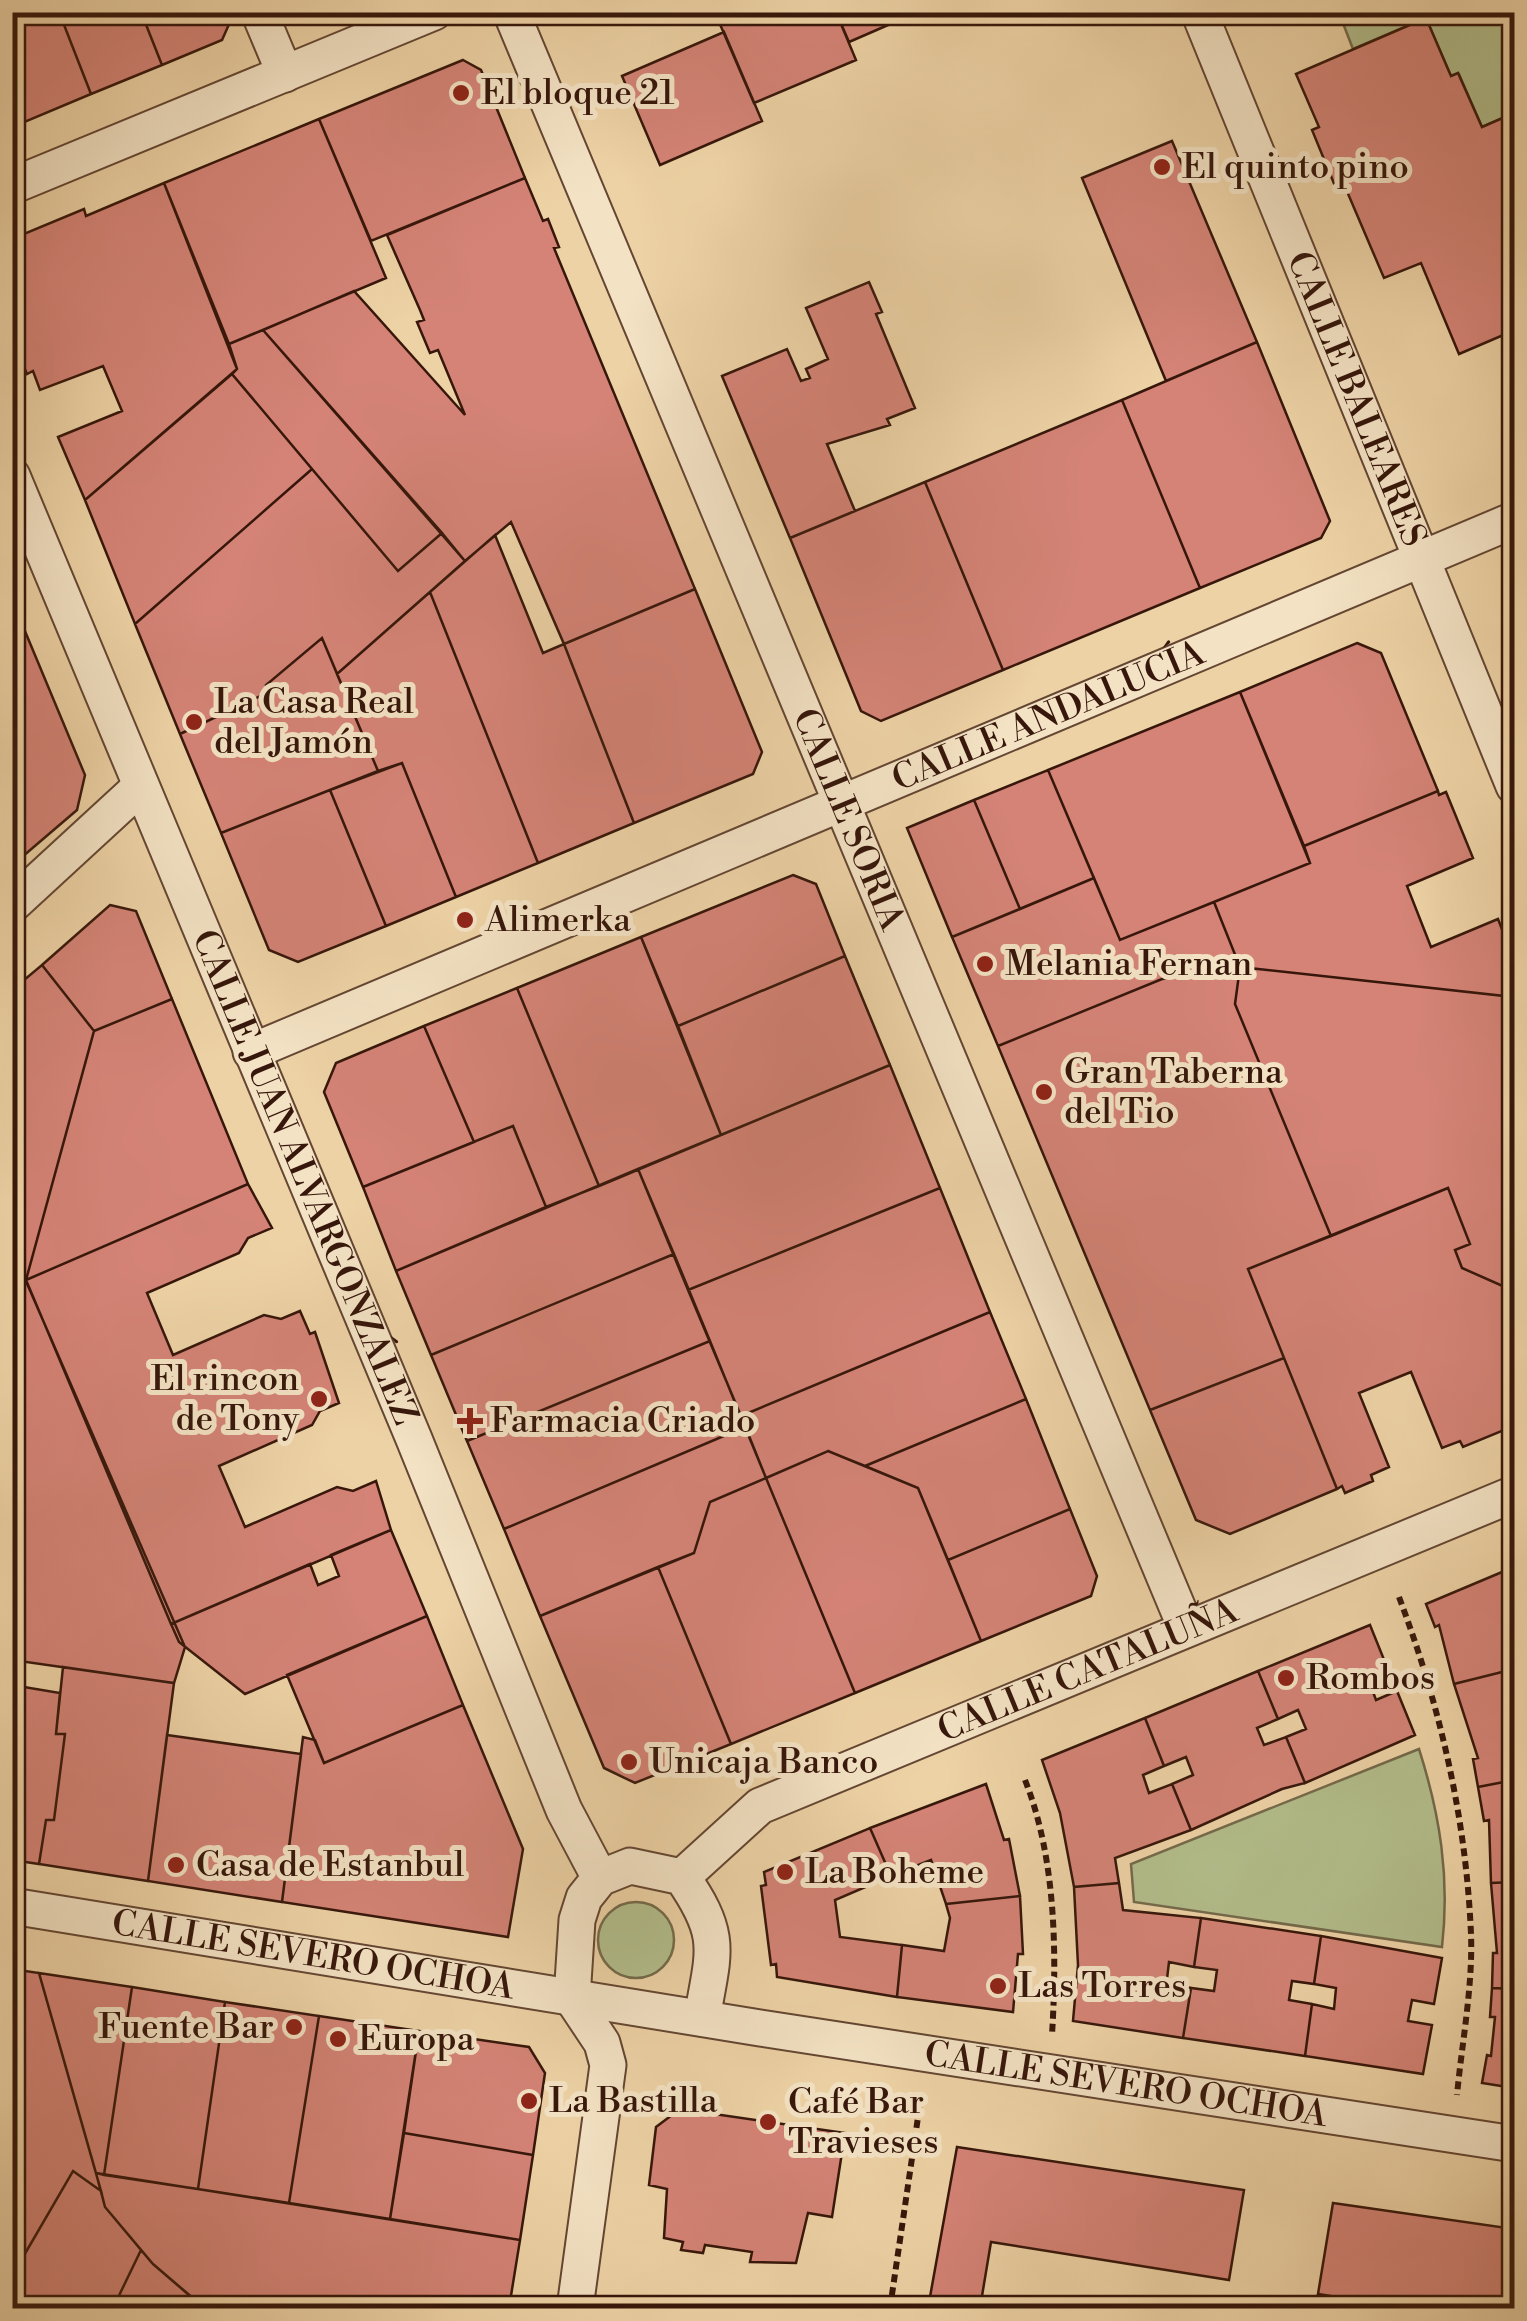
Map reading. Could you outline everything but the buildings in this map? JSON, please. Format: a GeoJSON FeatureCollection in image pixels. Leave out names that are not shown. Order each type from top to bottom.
{"type":"FeatureCollection","features":[{"type":"Feature","properties":{"kind":"street"},"geometry":{"type":"LineString","coordinates":[[259,12],[285,74]]}},
{"type":"Feature","properties":{"kind":"street"},"geometry":{"type":"LineString","coordinates":[[12,186],[434,12]]}},
{"type":"Feature","properties":{"kind":"street","name":"CALLE SORIA"},"geometry":{"type":"LineString","coordinates":[[511,12],[1186,1628]]}},
{"type":"Feature","properties":{"kind":"street","name":"CALLE BALEARES"},"geometry":{"type":"LineString","coordinates":[[1199,12],[1514,786]]}},
{"type":"Feature","properties":{"kind":"street","name":"CALLE JUAN ALVARGONZÁLEZ"},"geometry":{"type":"LineString","coordinates":[[12,476],[414,1439],[564,1810],[600,1878]]}},
{"type":"Feature","properties":{"kind":"street","name":"CALLE ANDALUCÍA"},"geometry":{"type":"LineString","coordinates":[[251,1052],[1514,520]]}},
{"type":"Feature","properties":{"kind":"street"},"geometry":{"type":"LineString","coordinates":[[12,904],[139,788]]}},
{"type":"Feature","properties":{"kind":"street","name":"CALLE CATALUÑA"},"geometry":{"type":"LineString","coordinates":[[682,1877],[760,1806],[1514,1494]]}},
{"type":"Feature","properties":{"kind":"street"},"geometry":{"type":"LineString","coordinates":[[575,2308],[608,2065],[602,2042],[572,1998],[577,1920],[584,1898],[600,1878],[630,1866],[682,1877],[712,1926],[719,2021]]}},
{"type":"Feature","properties":{"kind":"street","name":"CALLE SEVERO OCHOA"},"geometry":{"type":"LineString","coordinates":[[12,1906],[614,2005],[1514,2144]]}},
{"type":"Feature","properties":{"kind":"path"},"geometry":{"type":"LineString","coordinates":[[1399,1597],[1444,1731],[1460,1826],[1471,1937],[1457,2096]]}},
{"type":"Feature","properties":{"kind":"path"},"geometry":{"type":"LineString","coordinates":[[1025,1780],[1048,1884],[1056,1972],[1052,2036],[1033,2033]]}},
{"type":"Feature","properties":{"kind":"path"},"geometry":{"type":"LineString","coordinates":[[890,2308],[917,2126]]}},
{"type":"Feature","properties":{"kind":"green space"},"geometry":{"type":"Polygon","coordinates":[[[1339,13],[1514,13],[1514,113],[1482,127],[1459,74],[1451,76],[1426,18],[1353,49],[1339,13]]]}},
{"type":"Feature","properties":{"kind":"green space"},"geometry":{"type":"Polygon","coordinates":[[[1419,1749],[1441,1846],[1445,1896],[1442,1947],[1134,1902],[1131,1864],[1419,1749]]]}},
{"type":"Feature","properties":{"kind":"green space"},"geometry":{"type":"Polygon","coordinates":[[[636,1902],[663,1913],[674,1940],[663,1967],[636,1978],[609,1967],[598,1940],[609,1913],[636,1902]]]}},
{"type":"Feature","properties":{"kind":"place","name":"El bloque 21"},"geometry":{"type":"Point","coordinates":[461,93]}},
{"type":"Feature","properties":{"kind":"place","name":"El quinto pino"},"geometry":{"type":"Point","coordinates":[1162,167]}},
{"type":"Feature","properties":{"kind":"place","name":"La Casa Real del Jamón"},"geometry":{"type":"Point","coordinates":[194,722]}},
{"type":"Feature","properties":{"kind":"place","name":"Alimerka"},"geometry":{"type":"Point","coordinates":[465,920]}},
{"type":"Feature","properties":{"kind":"place","name":"Melania Fernan"},"geometry":{"type":"Point","coordinates":[985,964]}},
{"type":"Feature","properties":{"kind":"place","name":"Gran Taberna del Tio"},"geometry":{"type":"Point","coordinates":[1044,1092]}},
{"type":"Feature","properties":{"kind":"place","name":"El rincon de Tony"},"geometry":{"type":"Point","coordinates":[319,1399]}},
{"type":"Feature","properties":{"kind":"place","name":"Farmacia Criado"},"geometry":{"type":"Point","coordinates":[470,1421]}},
{"type":"Feature","properties":{"kind":"place","name":"Rombos"},"geometry":{"type":"Point","coordinates":[1286,1678]}},
{"type":"Feature","properties":{"kind":"place","name":"Unicaja Banco"},"geometry":{"type":"Point","coordinates":[629,1762]}},
{"type":"Feature","properties":{"kind":"place","name":"Casa de Estanbul"},"geometry":{"type":"Point","coordinates":[176,1865]}},
{"type":"Feature","properties":{"kind":"place","name":"La Boheme"},"geometry":{"type":"Point","coordinates":[785,1872]}},
{"type":"Feature","properties":{"kind":"place","name":"Las Torres"},"geometry":{"type":"Point","coordinates":[998,1986]}},
{"type":"Feature","properties":{"kind":"place","name":"Fuente Bar"},"geometry":{"type":"Point","coordinates":[294,2027]}},
{"type":"Feature","properties":{"kind":"place","name":"Europa"},"geometry":{"type":"Point","coordinates":[338,2039]}},
{"type":"Feature","properties":{"kind":"place","name":"La Bastilla"},"geometry":{"type":"Point","coordinates":[529,2101]}},
{"type":"Feature","properties":{"kind":"place","name":"Café Bar Travieses"},"geometry":{"type":"Point","coordinates":[768,2122]}}]}
